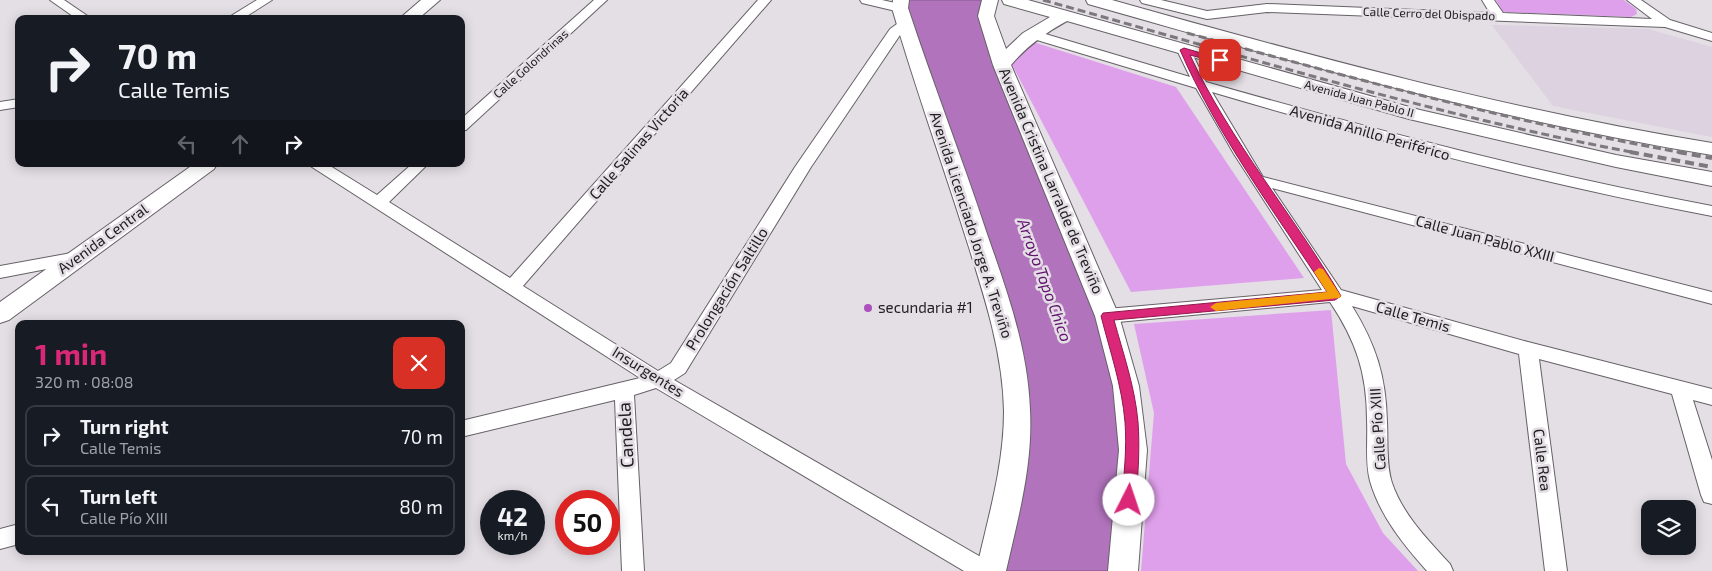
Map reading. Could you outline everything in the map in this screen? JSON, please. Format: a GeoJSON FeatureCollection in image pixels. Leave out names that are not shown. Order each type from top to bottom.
{"type":"FeatureCollection","features":[{"type":"Feature","properties":{"kind":"main road"},"geometry":{"type":"LineString","coordinates":[[411,15],[432,0]]}},
{"type":"Feature","properties":{"kind":"main road","name":"Avenida Juan Pablo II"},"geometry":{"type":"LineString","coordinates":[[1010,0],[1436,120],[1616,161],[1712,179]]}},
{"type":"Feature","properties":{"kind":"main road","name":"Avenida Juan Pablo II"},"geometry":{"type":"LineString","coordinates":[[1094,0],[1417,88],[1608,131],[1712,149]]}},
{"type":"Feature","properties":{"kind":"main road","name":"Avenida Licenciado Jorge A. Treviño"},"geometry":{"type":"LineString","coordinates":[[905,7],[1004,325],[1014,374],[1017,412],[1016,457],[990,571]]}},
{"type":"Feature","properties":{"kind":"main road","name":"Avenida Cristina Larralde de Treviño"},"geometry":{"type":"LineString","coordinates":[[982,7],[1002,65],[1107,316],[1126,386],[1133,450],[1123,571]]}},
{"type":"Feature","properties":{"kind":"main road"},"geometry":{"type":"LineString","coordinates":[[1002,65],[1019,44],[1032,34],[1064,16]]}},
{"type":"Feature","properties":{"kind":"main road","name":"Avenida Central"},"geometry":{"type":"LineString","coordinates":[[0,314],[203,167]]}},
{"type":"Feature","properties":{"kind":"street"},"geometry":{"type":"LineString","coordinates":[[61,3],[78,0]]}},
{"type":"Feature","properties":{"kind":"street"},"geometry":{"type":"LineString","coordinates":[[239,15],[266,0]]}},
{"type":"Feature","properties":{"kind":"street","name":"Calle Golondrinas"},"geometry":{"type":"LineString","coordinates":[[465,123],[600,0]]}},
{"type":"Feature","properties":{"kind":"street","name":"Calle Salinas Victoria"},"geometry":{"type":"LineString","coordinates":[[512,287],[765,0]]}},
{"type":"Feature","properties":{"kind":"street"},"geometry":{"type":"LineString","coordinates":[[866,0],[905,7]]}},
{"type":"Feature","properties":{"kind":"street","name":"Calle Cerro del Obispado"},"geometry":{"type":"LineString","coordinates":[[1146,0],[1207,15],[1267,8],[1666,23],[1712,36]]}},
{"type":"Feature","properties":{"kind":"street"},"geometry":{"type":"LineString","coordinates":[[1488,0],[1500,17]]}},
{"type":"Feature","properties":{"kind":"street"},"geometry":{"type":"LineString","coordinates":[[1633,0],[1666,23]]}},
{"type":"Feature","properties":{"kind":"street"},"geometry":{"type":"LineString","coordinates":[[61,3],[80,15]]}},
{"type":"Feature","properties":{"kind":"street","name":"Prolongación Saltillo"},"geometry":{"type":"LineString","coordinates":[[465,427],[624,390],[658,380],[678,368],[803,167],[895,32],[905,7]]}},
{"type":"Feature","properties":{"kind":"street","name":"Avenida Anillo Periférico"},"geometry":{"type":"LineString","coordinates":[[1032,34],[1200,85],[1499,168],[1586,188],[1712,211]]}},
{"type":"Feature","properties":{"kind":"street","name":"Calle Pío XIII"},"geometry":{"type":"LineString","coordinates":[[1184,50],[1200,85],[1258,180],[1335,296],[1360,340],[1370,361],[1377,393],[1381,480],[1390,503],[1409,532],[1442,571]]}},
{"type":"Feature","properties":{"kind":"street"},"geometry":{"type":"LineString","coordinates":[[0,106],[15,104]]}},
{"type":"Feature","properties":{"kind":"street","name":"Insurgentes"},"geometry":{"type":"LineString","coordinates":[[322,167],[658,380],[985,571]]}},
{"type":"Feature","properties":{"kind":"street"},"geometry":{"type":"LineString","coordinates":[[379,202],[418,167]]}},
{"type":"Feature","properties":{"kind":"street","name":"Calle Juan Pablo XXIII"},"geometry":{"type":"LineString","coordinates":[[1258,180],[1712,298]]}},
{"type":"Feature","properties":{"kind":"street"},"geometry":{"type":"LineString","coordinates":[[0,272],[77,258]]}},
{"type":"Feature","properties":{"kind":"street","name":"Calle Temis"},"geometry":{"type":"LineString","coordinates":[[1107,316],[1335,296],[1712,397]]}},
{"type":"Feature","properties":{"kind":"street","name":"Calle Rea"},"geometry":{"type":"LineString","coordinates":[[1528,349],[1556,571]]}},
{"type":"Feature","properties":{"kind":"street"},"geometry":{"type":"LineString","coordinates":[[1680,388],[1712,495]]}},
{"type":"Feature","properties":{"kind":"street","name":"Candela"},"geometry":{"type":"LineString","coordinates":[[624,390],[633,571]]}},
{"type":"Feature","properties":{"kind":"street"},"geometry":{"type":"LineString","coordinates":[[0,539],[15,535]]}},
{"type":"Feature","properties":{"kind":"shaded area"},"geometry":{"type":"Polygon","coordinates":[[[1496,0],[1624,0],[1636,9],[1637,14],[1631,17],[1503,12],[1496,0]]]}},
{"type":"Feature","properties":{"kind":"shaded area"},"geometry":{"type":"Polygon","coordinates":[[[1492,25],[1648,29],[1712,47],[1712,137],[1553,106],[1492,25]]]}},
{"type":"Feature","properties":{"kind":"shaded area"},"geometry":{"type":"Polygon","coordinates":[[[1030,41],[1176,87],[1304,278],[1131,292],[1009,59],[1030,41]]]}},
{"type":"Feature","properties":{"kind":"shaded area"},"geometry":{"type":"Polygon","coordinates":[[[1331,310],[1346,464],[1383,533],[1418,571],[1141,571],[1154,413],[1134,324],[1331,310]]]}},
{"type":"Feature","properties":{"kind":"water","name":"Arroyo Topo Chico"},"geometry":{"type":"Polygon","coordinates":[[[909,0],[985,0],[1126,386],[1123,571],[991,571],[1017,412],[905,24],[909,0]]]}},
{"type":"Feature","properties":{"kind":"railway"},"geometry":{"type":"LineString","coordinates":[[1043,0],[1413,103],[1562,138],[1637,153]]}},
{"type":"Feature","properties":{"kind":"railway"},"geometry":{"type":"LineString","coordinates":[[1187,33],[1496,114],[1684,153]]}},
{"type":"Feature","properties":{"kind":"railway"},"geometry":{"type":"LineString","coordinates":[[1630,152],[1712,167]]}},
{"type":"Feature","properties":{"kind":"railway"},"geometry":{"type":"LineString","coordinates":[[1678,152],[1712,158]]}},
{"type":"Feature","properties":{"kind":"slow traffic"},"geometry":{"type":"LineString","coordinates":[[1216,307],[1335,296],[1319,272]]}},
{"type":"Feature","properties":{"kind":"place","name":"secundaria #1"},"geometry":{"type":"Point","coordinates":[868,308]}},
{"type":"Feature","properties":{"kind":"route"},"geometry":{"type":"LineString","coordinates":[[1129,500],[1133,450],[1131,421],[1126,386],[1107,316],[1335,296],[1258,180],[1209,101],[1184,50],[1220,60]]}}]}
